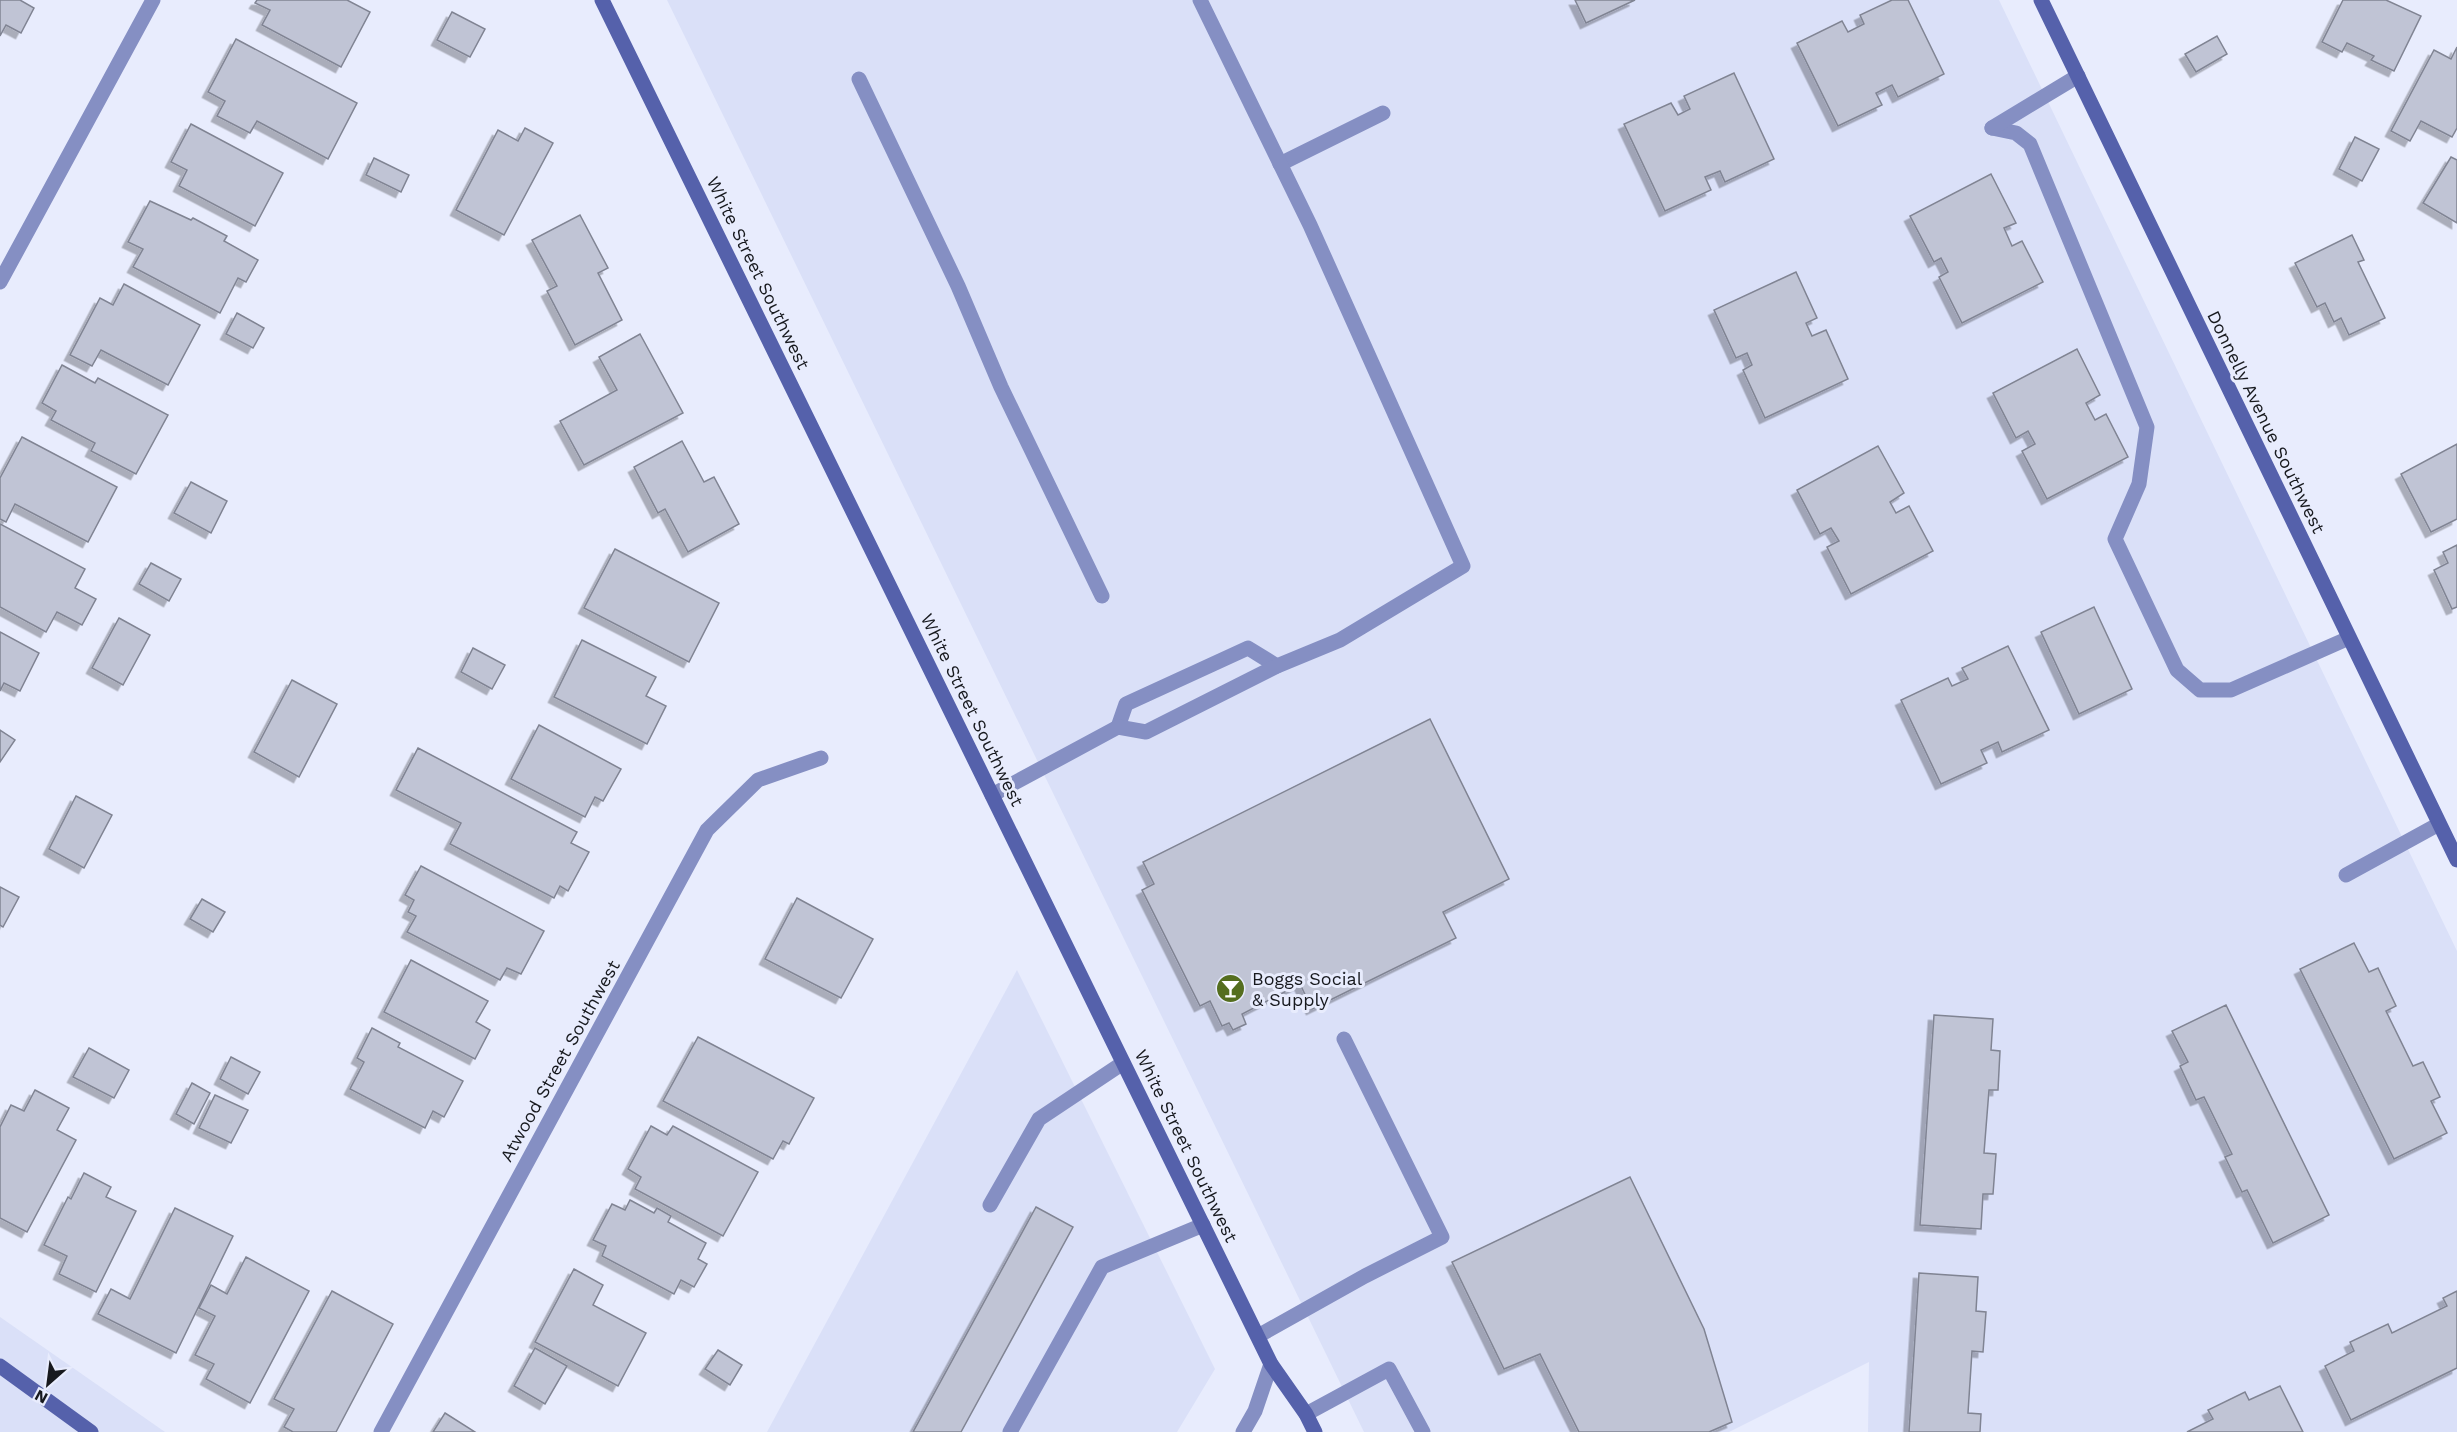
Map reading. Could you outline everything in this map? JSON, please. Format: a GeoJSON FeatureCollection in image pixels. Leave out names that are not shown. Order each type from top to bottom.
{"type":"FeatureCollection","features":[{"type":"Feature","properties":{"kind":"street"},"geometry":{"type":"LineString","coordinates":[[0,282],[153,0]]}},
{"type":"Feature","properties":{"kind":"street","name":"White Street Southwest"},"geometry":{"type":"LineString","coordinates":[[602,0],[1257,1336],[1271,1364],[1306,1414],[1315,1432]]}},
{"type":"Feature","properties":{"kind":"street"},"geometry":{"type":"LineString","coordinates":[[992,795],[1118,727],[1146,732],[1277,666],[1340,640],[1463,566],[1310,225],[1200,0]]}},
{"type":"Feature","properties":{"kind":"street","name":"Donnelly Avenue Southwest"},"geometry":{"type":"LineString","coordinates":[[2041,0],[2457,860]]}},
{"type":"Feature","properties":{"kind":"street"},"geometry":{"type":"LineString","coordinates":[[2078,76],[1992,128],[2016,133],[2030,144],[2147,427],[2139,484],[2115,539],[2177,670],[2200,690],[2231,690],[2349,638]]}},
{"type":"Feature","properties":{"kind":"street"},"geometry":{"type":"LineString","coordinates":[[859,79],[958,286],[1001,387],[1102,596]]}},
{"type":"Feature","properties":{"kind":"street"},"geometry":{"type":"LineString","coordinates":[[1280,164],[1383,113]]}},
{"type":"Feature","properties":{"kind":"street"},"geometry":{"type":"LineString","coordinates":[[1118,727],[1126,704],[1248,648],[1277,666]]}},
{"type":"Feature","properties":{"kind":"street","name":"Atwood Street Southwest"},"geometry":{"type":"LineString","coordinates":[[381,1432],[708,830],[758,780],[821,758]]}},
{"type":"Feature","properties":{"kind":"street"},"geometry":{"type":"LineString","coordinates":[[2346,875],[2439,824]]}},
{"type":"Feature","properties":{"kind":"street"},"geometry":{"type":"LineString","coordinates":[[1257,1336],[1365,1276],[1442,1237],[1344,1040]]}},
{"type":"Feature","properties":{"kind":"street"},"geometry":{"type":"LineString","coordinates":[[990,1205],[1039,1119],[1123,1063]]}},
{"type":"Feature","properties":{"kind":"street"},"geometry":{"type":"LineString","coordinates":[[1010,1432],[1102,1267],[1203,1225]]}},
{"type":"Feature","properties":{"kind":"street"},"geometry":{"type":"LineString","coordinates":[[1243,1432],[1255,1411],[1271,1364]]}},
{"type":"Feature","properties":{"kind":"street"},"geometry":{"type":"LineString","coordinates":[[0,1366],[91,1432]]}},
{"type":"Feature","properties":{"kind":"street"},"geometry":{"type":"LineString","coordinates":[[1306,1414],[1389,1369],[1422,1432]]}},
{"type":"Feature","properties":{"kind":"shaded area"},"geometry":{"type":"Polygon","coordinates":[[[667,0],[1999,0],[2457,951],[2457,1432],[1868,1432],[1869,1362],[1729,1432],[1364,1432],[667,0]]]}},
{"type":"Feature","properties":{"kind":"shaded area"},"geometry":{"type":"Polygon","coordinates":[[[1017,970],[1215,1369],[1177,1432],[767,1432],[1017,970]]]}},
{"type":"Feature","properties":{"kind":"shaded area"},"geometry":{"type":"Polygon","coordinates":[[[0,1317],[165,1432],[0,1432],[0,1317]]]}},
{"type":"Feature","properties":{"kind":"building"},"geometry":{"type":"Polygon","coordinates":[[[0,0],[20,0],[34,8],[21,33],[6,25],[0,36],[0,0]]]}},
{"type":"Feature","properties":{"kind":"building"},"geometry":{"type":"Polygon","coordinates":[[[257,0],[347,0],[370,12],[341,67],[262,25],[270,10],[255,3],[257,0]]]}},
{"type":"Feature","properties":{"kind":"building"},"geometry":{"type":"Polygon","coordinates":[[[1575,0],[1635,0],[1586,23],[1575,0]]]}},
{"type":"Feature","properties":{"kind":"building"},"geometry":{"type":"Polygon","coordinates":[[[1892,0],[1908,0],[1944,74],[1898,97],[1892,85],[1876,93],[1882,105],[1838,126],[1797,43],[1842,21],[1848,32],[1864,24],[1860,15],[1892,0]]]}},
{"type":"Feature","properties":{"kind":"building"},"geometry":{"type":"Polygon","coordinates":[[[2343,0],[2386,0],[2421,16],[2394,71],[2371,60],[2374,56],[2347,43],[2342,52],[2322,42],[2343,0]]]}},
{"type":"Feature","properties":{"kind":"building"},"geometry":{"type":"Polygon","coordinates":[[[452,12],[485,29],[470,57],[437,40],[452,12]]]}},
{"type":"Feature","properties":{"kind":"building"},"geometry":{"type":"Polygon","coordinates":[[[2217,36],[2227,54],[2196,72],[2185,54],[2217,36]]]}},
{"type":"Feature","properties":{"kind":"building"},"geometry":{"type":"Polygon","coordinates":[[[236,39],[357,103],[328,159],[257,121],[250,133],[217,116],[225,101],[208,92],[236,39]]]}},
{"type":"Feature","properties":{"kind":"building"},"geometry":{"type":"Polygon","coordinates":[[[2457,47],[2457,128],[2452,137],[2421,121],[2410,141],[2391,131],[2434,50],[2451,59],[2457,47]]]}},
{"type":"Feature","properties":{"kind":"building"},"geometry":{"type":"Polygon","coordinates":[[[1734,73],[1774,159],[1725,182],[1720,171],[1705,177],[1711,190],[1665,211],[1624,124],[1671,103],[1678,115],[1690,109],[1684,96],[1734,73]]]}},
{"type":"Feature","properties":{"kind":"building"},"geometry":{"type":"Polygon","coordinates":[[[191,124],[283,173],[255,226],[179,186],[187,170],[171,162],[191,124]]]}},
{"type":"Feature","properties":{"kind":"building"},"geometry":{"type":"Polygon","coordinates":[[[525,128],[553,143],[504,235],[456,210],[498,130],[518,141],[525,128]]]}},
{"type":"Feature","properties":{"kind":"building"},"geometry":{"type":"Polygon","coordinates":[[[2355,137],[2379,149],[2362,181],[2339,169],[2355,137]]]}},
{"type":"Feature","properties":{"kind":"building"},"geometry":{"type":"Polygon","coordinates":[[[2451,157],[2457,160],[2457,223],[2423,203],[2451,157]]]}},
{"type":"Feature","properties":{"kind":"building"},"geometry":{"type":"Polygon","coordinates":[[[374,158],[409,175],[401,192],[366,175],[374,158]]]}},
{"type":"Feature","properties":{"kind":"building"},"geometry":{"type":"Polygon","coordinates":[[[1991,174],[2016,223],[2004,228],[2012,246],[2022,241],[2043,282],[1962,323],[1939,277],[1948,272],[1941,258],[1934,262],[1910,216],[1991,174]]]}},
{"type":"Feature","properties":{"kind":"building"},"geometry":{"type":"Polygon","coordinates":[[[150,201],[191,220],[193,218],[227,236],[224,241],[258,260],[246,282],[238,278],[220,313],[133,267],[143,249],[128,242],[150,201]]]}},
{"type":"Feature","properties":{"kind":"building"},"geometry":{"type":"Polygon","coordinates":[[[580,215],[608,268],[598,273],[622,320],[575,345],[547,291],[557,286],[532,240],[580,215]]]}},
{"type":"Feature","properties":{"kind":"building"},"geometry":{"type":"Polygon","coordinates":[[[2352,235],[2364,260],[2358,262],[2385,318],[2349,335],[2341,318],[2334,322],[2325,303],[2317,307],[2295,263],[2352,235]]]}},
{"type":"Feature","properties":{"kind":"building"},"geometry":{"type":"Polygon","coordinates":[[[1796,272],[1817,318],[1806,323],[1812,336],[1826,330],[1848,379],[1765,418],[1743,370],[1752,365],[1747,353],[1736,358],[1714,310],[1796,272]]]}},
{"type":"Feature","properties":{"kind":"building"},"geometry":{"type":"Polygon","coordinates":[[[124,284],[200,325],[168,385],[101,350],[92,366],[70,355],[100,298],[113,305],[124,284]]]}},
{"type":"Feature","properties":{"kind":"building"},"geometry":{"type":"Polygon","coordinates":[[[237,313],[264,328],[253,348],[226,334],[237,313]]]}},
{"type":"Feature","properties":{"kind":"building"},"geometry":{"type":"Polygon","coordinates":[[[640,334],[683,413],[584,465],[560,421],[617,390],[599,357],[640,334]]]}},
{"type":"Feature","properties":{"kind":"building"},"geometry":{"type":"Polygon","coordinates":[[[2077,349],[2100,395],[2086,403],[2095,420],[2106,414],[2128,457],[2047,499],[2022,451],[2035,444],[2028,431],[2016,438],[1993,393],[2077,349]]]}},
{"type":"Feature","properties":{"kind":"building"},"geometry":{"type":"Polygon","coordinates":[[[62,365],[95,383],[98,378],[168,415],[136,474],[91,451],[95,443],[51,420],[56,411],[42,403],[62,365]]]}},
{"type":"Feature","properties":{"kind":"building"},"geometry":{"type":"Polygon","coordinates":[[[22,437],[117,487],[88,542],[15,504],[6,522],[0,519],[0,478],[22,437]]]}},
{"type":"Feature","properties":{"kind":"building"},"geometry":{"type":"Polygon","coordinates":[[[682,441],[704,482],[714,477],[739,524],[688,552],[665,509],[658,513],[634,467],[682,441]]]}},
{"type":"Feature","properties":{"kind":"building"},"geometry":{"type":"Polygon","coordinates":[[[2457,444],[2457,519],[2431,532],[2401,474],[2457,444]]]}},
{"type":"Feature","properties":{"kind":"building"},"geometry":{"type":"Polygon","coordinates":[[[1878,446],[1904,493],[1890,502],[1896,513],[1909,506],[1933,551],[1851,594],[1827,547],[1839,541],[1831,528],[1820,534],[1797,490],[1878,446]]]}},
{"type":"Feature","properties":{"kind":"building"},"geometry":{"type":"Polygon","coordinates":[[[191,482],[227,501],[211,533],[174,513],[191,482]]]}},
{"type":"Feature","properties":{"kind":"building"},"geometry":{"type":"Polygon","coordinates":[[[0,524],[85,569],[75,588],[96,599],[82,625],[57,612],[46,632],[0,607],[0,524]]]}},
{"type":"Feature","properties":{"kind":"building"},"geometry":{"type":"Polygon","coordinates":[[[2457,545],[2457,607],[2452,609],[2434,570],[2448,563],[2443,552],[2457,545]]]}},
{"type":"Feature","properties":{"kind":"building"},"geometry":{"type":"Polygon","coordinates":[[[615,549],[719,603],[689,662],[584,608],[615,549]]]}},
{"type":"Feature","properties":{"kind":"building"},"geometry":{"type":"Polygon","coordinates":[[[151,563],[181,579],[169,601],[139,584],[151,563]]]}},
{"type":"Feature","properties":{"kind":"building"},"geometry":{"type":"Polygon","coordinates":[[[2094,607],[2132,689],[2079,714],[2041,632],[2094,607]]]}},
{"type":"Feature","properties":{"kind":"building"},"geometry":{"type":"Polygon","coordinates":[[[119,618],[150,635],[123,685],[92,668],[119,618]]]}},
{"type":"Feature","properties":{"kind":"building"},"geometry":{"type":"Polygon","coordinates":[[[0,632],[39,653],[20,691],[4,683],[0,691],[0,632]]]}},
{"type":"Feature","properties":{"kind":"building"},"geometry":{"type":"Polygon","coordinates":[[[582,640],[656,677],[646,696],[666,706],[647,744],[554,697],[582,640]]]}},
{"type":"Feature","properties":{"kind":"building"},"geometry":{"type":"Polygon","coordinates":[[[2008,646],[2049,730],[2002,752],[1998,742],[1981,750],[1987,763],[1941,784],[1901,700],[1948,678],[1952,686],[1968,679],[1962,668],[2008,646]]]}},
{"type":"Feature","properties":{"kind":"building"},"geometry":{"type":"Polygon","coordinates":[[[473,648],[505,665],[492,689],[461,672],[473,648]]]}},
{"type":"Feature","properties":{"kind":"building"},"geometry":{"type":"Polygon","coordinates":[[[292,680],[337,704],[299,777],[254,752],[292,680]]]}},
{"type":"Feature","properties":{"kind":"building"},"geometry":{"type":"Polygon","coordinates":[[[1430,719],[1509,879],[1443,912],[1456,938],[1312,1009],[1300,984],[1242,1014],[1246,1024],[1233,1030],[1229,1023],[1222,1026],[1210,1001],[1200,1006],[1142,890],[1154,884],[1143,862],[1430,719]]]}},
{"type":"Feature","properties":{"kind":"building"},"geometry":{"type":"Polygon","coordinates":[[[539,725],[621,769],[603,801],[595,797],[585,817],[511,779],[539,725]]]}},
{"type":"Feature","properties":{"kind":"building"},"geometry":{"type":"Polygon","coordinates":[[[0,730],[15,740],[0,762],[0,730]]]}},
{"type":"Feature","properties":{"kind":"building"},"geometry":{"type":"Polygon","coordinates":[[[418,748],[577,832],[571,843],[589,852],[568,891],[560,886],[554,898],[450,844],[461,823],[396,790],[418,748]]]}},
{"type":"Feature","properties":{"kind":"building"},"geometry":{"type":"Polygon","coordinates":[[[76,796],[112,815],[84,868],[49,849],[76,796]]]}},
{"type":"Feature","properties":{"kind":"building"},"geometry":{"type":"Polygon","coordinates":[[[421,866],[544,931],[521,974],[507,968],[500,980],[407,932],[416,916],[408,912],[414,900],[405,895],[421,866]]]}},
{"type":"Feature","properties":{"kind":"building"},"geometry":{"type":"Polygon","coordinates":[[[0,887],[19,897],[3,927],[0,925],[0,887]]]}},
{"type":"Feature","properties":{"kind":"building"},"geometry":{"type":"Polygon","coordinates":[[[797,898],[873,939],[841,998],[765,959],[797,898]]]}},
{"type":"Feature","properties":{"kind":"building"},"geometry":{"type":"Polygon","coordinates":[[[202,899],[225,912],[213,932],[190,919],[202,899]]]}},
{"type":"Feature","properties":{"kind":"building"},"geometry":{"type":"Polygon","coordinates":[[[2354,943],[2369,972],[2378,968],[2396,1006],[2386,1011],[2413,1066],[2423,1062],[2440,1097],[2431,1101],[2447,1133],[2394,1159],[2300,969],[2354,943]]]}},
{"type":"Feature","properties":{"kind":"building"},"geometry":{"type":"Polygon","coordinates":[[[411,960],[488,1001],[476,1022],[490,1030],[475,1059],[384,1012],[411,960]]]}},
{"type":"Feature","properties":{"kind":"building"},"geometry":{"type":"Polygon","coordinates":[[[2226,1005],[2329,1215],[2273,1243],[2247,1190],[2242,1192],[2225,1157],[2232,1154],[2204,1097],[2196,1100],[2180,1066],[2188,1062],[2172,1031],[2226,1005]]]}},
{"type":"Feature","properties":{"kind":"building"},"geometry":{"type":"Polygon","coordinates":[[[1934,1015],[1993,1019],[1991,1050],[2000,1051],[1998,1090],[1989,1090],[1984,1153],[1996,1154],[1993,1194],[1983,1194],[1981,1229],[1920,1225],[1934,1015]]]}},
{"type":"Feature","properties":{"kind":"building"},"geometry":{"type":"Polygon","coordinates":[[[372,1028],[400,1043],[398,1047],[463,1081],[444,1117],[433,1111],[425,1128],[350,1089],[364,1062],[357,1058],[372,1028]]]}},
{"type":"Feature","properties":{"kind":"building"},"geometry":{"type":"Polygon","coordinates":[[[698,1037],[814,1098],[789,1144],[783,1141],[773,1159],[663,1101],[698,1037]]]}},
{"type":"Feature","properties":{"kind":"building"},"geometry":{"type":"Polygon","coordinates":[[[89,1048],[129,1070],[114,1098],[73,1077],[89,1048]]]}},
{"type":"Feature","properties":{"kind":"building"},"geometry":{"type":"Polygon","coordinates":[[[231,1057],[260,1072],[248,1094],[220,1079],[231,1057]]]}},
{"type":"Feature","properties":{"kind":"building"},"geometry":{"type":"Polygon","coordinates":[[[192,1083],[210,1093],[194,1124],[176,1114],[192,1083]]]}},
{"type":"Feature","properties":{"kind":"building"},"geometry":{"type":"Polygon","coordinates":[[[35,1090],[69,1108],[57,1130],[76,1140],[27,1232],[0,1218],[0,1127],[11,1105],[24,1111],[35,1090]]]}},
{"type":"Feature","properties":{"kind":"building"},"geometry":{"type":"Polygon","coordinates":[[[215,1095],[248,1110],[231,1143],[199,1128],[215,1095]]]}},
{"type":"Feature","properties":{"kind":"building"},"geometry":{"type":"Polygon","coordinates":[[[651,1126],[667,1135],[673,1126],[758,1172],[723,1236],[635,1189],[641,1177],[628,1169],[651,1126]]]}},
{"type":"Feature","properties":{"kind":"building"},"geometry":{"type":"Polygon","coordinates":[[[84,1173],[111,1187],[106,1197],[136,1211],[96,1292],[59,1274],[67,1256],[44,1245],[68,1197],[71,1199],[84,1173]]]}},
{"type":"Feature","properties":{"kind":"building"},"geometry":{"type":"Polygon","coordinates":[[[1630,1177],[1704,1329],[1732,1422],[1709,1432],[1579,1432],[1540,1354],[1504,1369],[1452,1262],[1630,1177]]]}},
{"type":"Feature","properties":{"kind":"building"},"geometry":{"type":"Polygon","coordinates":[[[630,1200],[654,1213],[657,1208],[671,1216],[668,1222],[706,1243],[698,1259],[707,1264],[694,1287],[681,1280],[674,1294],[602,1256],[606,1246],[593,1240],[612,1204],[625,1210],[630,1200]]]}},
{"type":"Feature","properties":{"kind":"building"},"geometry":{"type":"Polygon","coordinates":[[[1036,1207],[1073,1227],[961,1432],[913,1432],[1036,1207]]]}},
{"type":"Feature","properties":{"kind":"building"},"geometry":{"type":"Polygon","coordinates":[[[175,1208],[233,1236],[176,1353],[98,1314],[111,1289],[130,1299],[175,1208]]]}},
{"type":"Feature","properties":{"kind":"building"},"geometry":{"type":"Polygon","coordinates":[[[246,1257],[309,1291],[250,1403],[206,1379],[214,1364],[195,1355],[215,1316],[199,1308],[211,1285],[227,1294],[246,1257]]]}},
{"type":"Feature","properties":{"kind":"building"},"geometry":{"type":"Polygon","coordinates":[[[574,1269],[603,1285],[593,1305],[646,1333],[618,1386],[535,1342],[574,1269]]]}},
{"type":"Feature","properties":{"kind":"building"},"geometry":{"type":"Polygon","coordinates":[[[1919,1273],[1978,1277],[1976,1311],[1986,1312],[1983,1352],[1972,1351],[1968,1413],[1981,1414],[1980,1432],[1909,1432],[1919,1273]]]}},
{"type":"Feature","properties":{"kind":"building"},"geometry":{"type":"Polygon","coordinates":[[[332,1291],[393,1324],[336,1432],[293,1432],[284,1427],[294,1409],[274,1399],[332,1291]]]}},
{"type":"Feature","properties":{"kind":"building"},"geometry":{"type":"Polygon","coordinates":[[[2457,1291],[2457,1368],[2351,1420],[2325,1366],[2354,1351],[2350,1342],[2388,1324],[2392,1333],[2447,1306],[2443,1298],[2457,1291]]]}},
{"type":"Feature","properties":{"kind":"building"},"geometry":{"type":"Polygon","coordinates":[[[535,1348],[567,1366],[545,1404],[514,1386],[535,1348]]]}},
{"type":"Feature","properties":{"kind":"building"},"geometry":{"type":"Polygon","coordinates":[[[718,1350],[742,1365],[730,1385],[705,1369],[718,1350]]]}},
{"type":"Feature","properties":{"kind":"building"},"geometry":{"type":"Polygon","coordinates":[[[2280,1386],[2303,1432],[2187,1432],[2213,1419],[2208,1410],[2245,1392],[2249,1400],[2280,1386]]]}},
{"type":"Feature","properties":{"kind":"building"},"geometry":{"type":"Polygon","coordinates":[[[445,1413],[475,1432],[433,1432],[445,1413]]]}},
{"type":"Feature","properties":{"kind":"place","name":"Boggs Social & Supply"},"geometry":{"type":"Point","coordinates":[1231,989]}}]}
